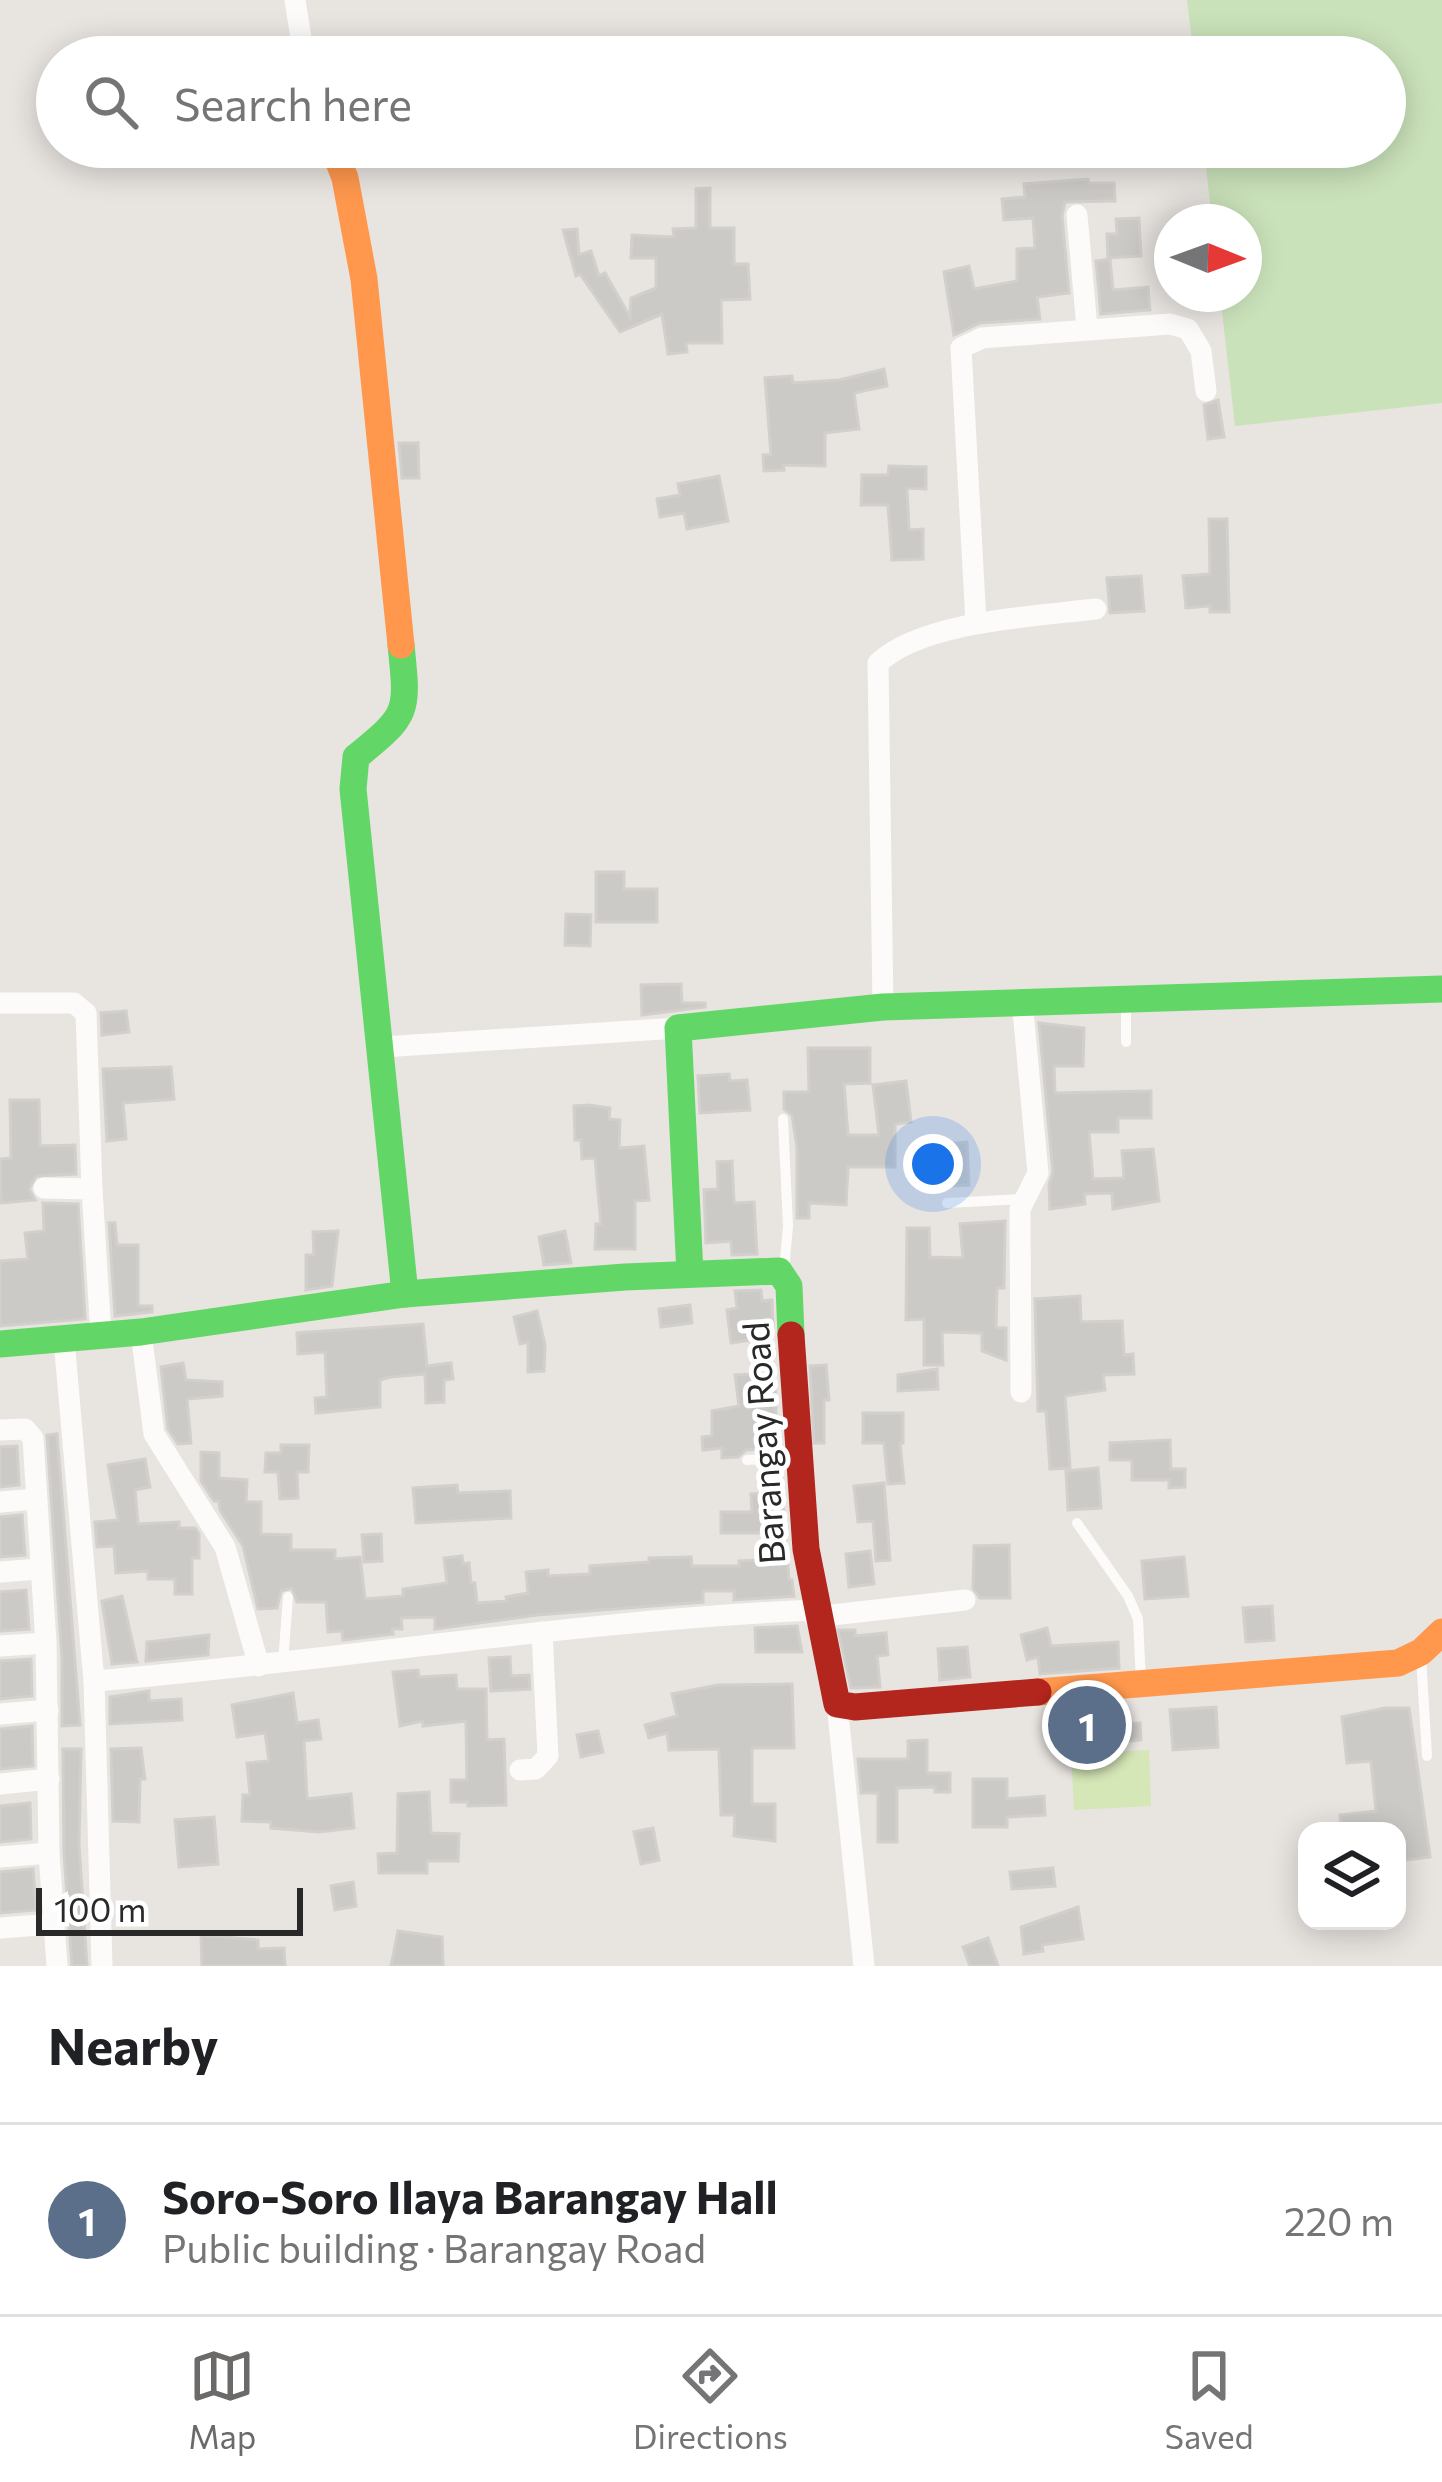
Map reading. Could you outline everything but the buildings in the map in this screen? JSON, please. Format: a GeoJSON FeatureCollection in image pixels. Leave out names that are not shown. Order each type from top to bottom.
{"type":"FeatureCollection","features":[{"type":"Feature","properties":{"kind":"street"},"geometry":{"type":"LineString","coordinates":[[295,0],[301,36]]}},
{"type":"Feature","properties":{"kind":"street"},"geometry":{"type":"LineString","coordinates":[[341,168],[364,279],[406,694],[399,722],[356,757],[353,789],[405,1294]]}},
{"type":"Feature","properties":{"kind":"street"},"geometry":{"type":"LineString","coordinates":[[1077,215],[1087,328]]}},
{"type":"Feature","properties":{"kind":"street"},"geometry":{"type":"LineString","coordinates":[[976,623],[961,348],[982,338],[1170,324],[1188,329],[1201,351],[1206,391]]}},
{"type":"Feature","properties":{"kind":"street"},"geometry":{"type":"LineString","coordinates":[[883,1007],[878,663],[891,651],[976,623],[1096,610]]}},
{"type":"Feature","properties":{"kind":"street"},"geometry":{"type":"LineString","coordinates":[[382,1047],[678,1028],[883,1007],[1442,989]]}},
{"type":"Feature","properties":{"kind":"street"},"geometry":{"type":"LineString","coordinates":[[1021,1392],[1020,1209],[1038,1173],[1022,1000]]}},
{"type":"Feature","properties":{"kind":"street"},"geometry":{"type":"LineString","coordinates":[[0,1003],[74,1003],[89,1021],[101,1336]]}},
{"type":"Feature","properties":{"kind":"street"},"geometry":{"type":"LineString","coordinates":[[678,1028],[690,1274]]}},
{"type":"Feature","properties":{"kind":"street"},"geometry":{"type":"LineString","coordinates":[[44,1188],[92,1190]]}},
{"type":"Feature","properties":{"kind":"street","name":"Barangay Road"},"geometry":{"type":"LineString","coordinates":[[0,1344],[141,1332],[405,1294],[690,1274],[783,1273],[789,1286],[796,1457],[813,1614],[837,1704]]}},
{"type":"Feature","properties":{"kind":"street"},"geometry":{"type":"LineString","coordinates":[[141,1332],[154,1434],[225,1547],[259,1666]]}},
{"type":"Feature","properties":{"kind":"street"},"geometry":{"type":"LineString","coordinates":[[64,1340],[94,1681],[102,1966]]}},
{"type":"Feature","properties":{"kind":"street"},"geometry":{"type":"LineString","coordinates":[[0,1430],[25,1429],[33,1438],[46,1643],[49,1853],[57,1966]]}},
{"type":"Feature","properties":{"kind":"street"},"geometry":{"type":"LineString","coordinates":[[0,1502],[36,1499]]}},
{"type":"Feature","properties":{"kind":"street"},"geometry":{"type":"LineString","coordinates":[[0,1572],[39,1569]]}},
{"type":"Feature","properties":{"kind":"street"},"geometry":{"type":"LineString","coordinates":[[94,1681],[699,1616],[813,1614],[965,1600]]}},
{"type":"Feature","properties":{"kind":"street"},"geometry":{"type":"LineString","coordinates":[[520,1770],[536,1768],[548,1756],[542,1632]]}},
{"type":"Feature","properties":{"kind":"street"},"geometry":{"type":"LineString","coordinates":[[864,1966],[837,1704],[854,1707],[1398,1663],[1421,1652],[1442,1632]]}},
{"type":"Feature","properties":{"kind":"street"},"geometry":{"type":"LineString","coordinates":[[0,1646],[46,1643]]}},
{"type":"Feature","properties":{"kind":"street"},"geometry":{"type":"LineString","coordinates":[[0,1714],[48,1710]]}},
{"type":"Feature","properties":{"kind":"street"},"geometry":{"type":"LineString","coordinates":[[0,1784],[49,1779]]}},
{"type":"Feature","properties":{"kind":"street"},"geometry":{"type":"LineString","coordinates":[[0,1857],[49,1853]]}},
{"type":"Feature","properties":{"kind":"street"},"geometry":{"type":"LineString","coordinates":[[0,1928],[53,1924]]}},
{"type":"Feature","properties":{"kind":"lane"},"geometry":{"type":"LineString","coordinates":[[1126,998],[1126,1042]]}},
{"type":"Feature","properties":{"kind":"lane"},"geometry":{"type":"LineString","coordinates":[[783,1120],[788,1242],[783,1273]]}},
{"type":"Feature","properties":{"kind":"lane"},"geometry":{"type":"LineString","coordinates":[[947,1203],[1024,1199]]}},
{"type":"Feature","properties":{"kind":"lane"},"geometry":{"type":"LineString","coordinates":[[747,1460],[796,1457]]}},
{"type":"Feature","properties":{"kind":"lane"},"geometry":{"type":"LineString","coordinates":[[1077,1523],[1138,1619],[1141,1683]]}},
{"type":"Feature","properties":{"kind":"lane"},"geometry":{"type":"LineString","coordinates":[[283,1663],[288,1597]]}},
{"type":"Feature","properties":{"kind":"lane"},"geometry":{"type":"LineString","coordinates":[[1421,1652],[1426,1756]]}},
{"type":"Feature","properties":{"kind":"green space"},"geometry":{"type":"Polygon","coordinates":[[[1187,0],[1442,0],[1442,403],[1235,426],[1222,312],[1262,312],[1262,204],[1210,204],[1206,168],[1406,168],[1406,36],[1191,36],[1187,0]]]}},
{"type":"Feature","properties":{"kind":"green space"},"geometry":{"type":"Polygon","coordinates":[[[1149,1750],[1151,1806],[1074,1810],[1071,1754],[1149,1750]]]}},
{"type":"Feature","properties":{"kind":"traffic: fast"},"geometry":{"type":"LineString","coordinates":[[401,645],[401,710],[386,731],[356,757],[353,789],[405,1294]]}},
{"type":"Feature","properties":{"kind":"traffic: fast"},"geometry":{"type":"LineString","coordinates":[[690,1274],[678,1028],[883,1007],[1442,989]]}},
{"type":"Feature","properties":{"kind":"traffic: fast"},"geometry":{"type":"LineString","coordinates":[[0,1344],[141,1332],[405,1294],[779,1271],[789,1286],[791,1335]]}},
{"type":"Feature","properties":{"kind":"traffic: slow"},"geometry":{"type":"LineString","coordinates":[[341,168],[364,279],[401,645]]}},
{"type":"Feature","properties":{"kind":"traffic: slow"},"geometry":{"type":"LineString","coordinates":[[1038,1692],[1398,1663],[1421,1652],[1442,1632]]}},
{"type":"Feature","properties":{"kind":"traffic: jam"},"geometry":{"type":"LineString","coordinates":[[791,1335],[806,1549],[837,1704],[855,1707],[1038,1692]]}},
{"type":"Feature","properties":{"kind":"place","name":"Soro-Soro Ilaya Barangay Hall"},"geometry":{"type":"Point","coordinates":[1087,1725]}}]}
